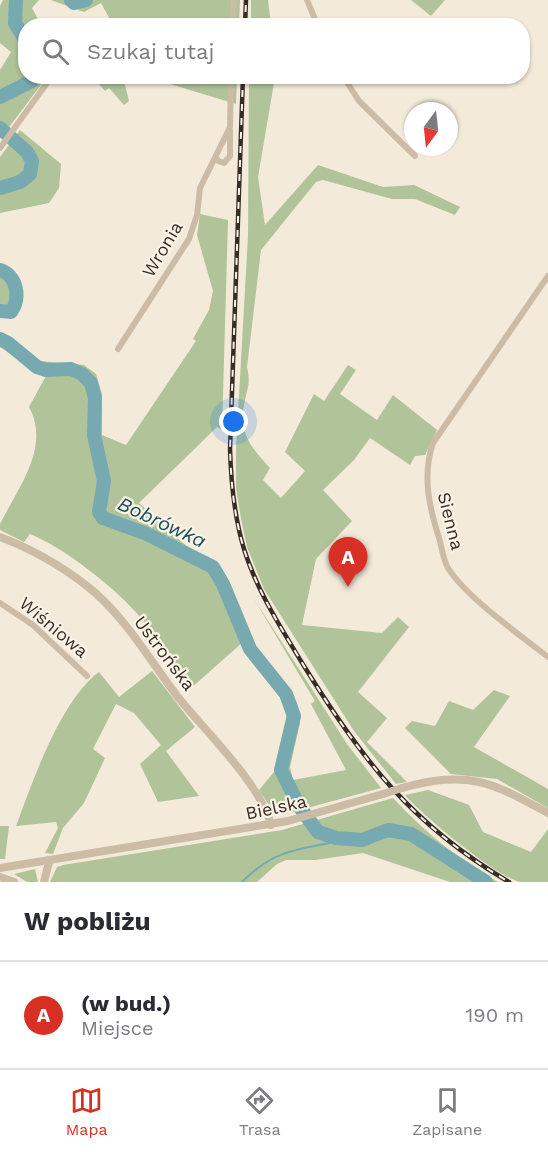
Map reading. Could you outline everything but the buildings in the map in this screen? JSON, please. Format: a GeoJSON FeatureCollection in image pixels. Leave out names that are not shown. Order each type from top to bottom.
{"type":"FeatureCollection","features":[{"type":"Feature","properties":{"kind":"street"},"geometry":{"type":"LineString","coordinates":[[233,18],[234,0]]}},
{"type":"Feature","properties":{"kind":"street"},"geometry":{"type":"LineString","coordinates":[[307,0],[315,18]]}},
{"type":"Feature","properties":{"kind":"street"},"geometry":{"type":"LineString","coordinates":[[1,147],[46,84]]}},
{"type":"Feature","properties":{"kind":"street","name":"Wronia"},"geometry":{"type":"LineString","coordinates":[[216,157],[218,161],[224,163],[230,156],[231,84]]}},
{"type":"Feature","properties":{"kind":"street"},"geometry":{"type":"LineString","coordinates":[[348,84],[359,101],[404,145]]}},
{"type":"Feature","properties":{"kind":"street","name":"Wronia"},"geometry":{"type":"LineString","coordinates":[[118,349],[189,239],[197,215],[201,188],[230,127]]}},
{"type":"Feature","properties":{"kind":"street","name":"Sienna"},"geometry":{"type":"LineString","coordinates":[[548,276],[433,443],[428,458],[426,485],[432,517],[447,567],[464,587],[548,657]]}},
{"type":"Feature","properties":{"kind":"street","name":"Ustrońska"},"geometry":{"type":"LineString","coordinates":[[0,537],[54,562],[89,587],[120,618],[179,698],[231,760],[261,803],[271,825]]}},
{"type":"Feature","properties":{"kind":"street","name":"Wiśniowa"},"geometry":{"type":"LineString","coordinates":[[0,603],[33,625],[87,676]]}},
{"type":"Feature","properties":{"kind":"street","name":"Bielska"},"geometry":{"type":"LineString","coordinates":[[0,868],[271,825],[438,779],[458,778],[497,786],[548,813]]}},
{"type":"Feature","properties":{"kind":"street"},"geometry":{"type":"LineString","coordinates":[[44,882],[49,862]]}},
{"type":"Feature","properties":{"kind":"street"},"geometry":{"type":"LineString","coordinates":[[0,877],[14,882]]}},
{"type":"Feature","properties":{"kind":"green space"},"geometry":{"type":"Polygon","coordinates":[[[3,0],[39,0],[32,8],[37,18],[18,18],[18,84],[42,84],[0,139],[0,70],[11,52],[0,43],[0,6],[3,0]]]}},
{"type":"Feature","properties":{"kind":"green space"},"geometry":{"type":"Polygon","coordinates":[[[51,0],[240,0],[239,18],[109,18],[101,3],[84,12],[51,0]]]}},
{"type":"Feature","properties":{"kind":"green space"},"geometry":{"type":"Polygon","coordinates":[[[251,0],[268,0],[270,18],[251,18],[251,0]]]}},
{"type":"Feature","properties":{"kind":"green space"},"geometry":{"type":"Polygon","coordinates":[[[411,0],[445,0],[431,16],[411,0]]]}},
{"type":"Feature","properties":{"kind":"green space"},"geometry":{"type":"Polygon","coordinates":[[[99,84],[125,84],[129,101],[124,105],[109,88],[105,91],[99,84]]]}},
{"type":"Feature","properties":{"kind":"green space"},"geometry":{"type":"Polygon","coordinates":[[[170,84],[237,84],[236,104],[170,84]]]}},
{"type":"Feature","properties":{"kind":"green space"},"geometry":{"type":"Polygon","coordinates":[[[249,84],[274,84],[258,177],[265,225],[318,165],[383,187],[414,185],[460,207],[455,215],[415,199],[392,199],[323,180],[316,182],[261,250],[247,367],[249,382],[243,415],[245,433],[270,468],[263,480],[281,498],[305,471],[285,452],[314,394],[324,401],[348,365],[356,370],[340,394],[377,420],[393,395],[437,430],[425,455],[415,456],[410,465],[370,438],[354,460],[323,490],[352,521],[316,559],[302,625],[382,633],[398,617],[409,627],[358,692],[387,718],[367,742],[407,782],[396,784],[354,731],[264,589],[247,547],[236,488],[236,450],[248,236],[249,84]]]}},
{"type":"Feature","properties":{"kind":"green space"},"geometry":{"type":"Polygon","coordinates":[[[20,130],[61,164],[59,188],[49,203],[0,213],[0,157],[20,130]]]}},
{"type":"Feature","properties":{"kind":"green space"},"geometry":{"type":"Polygon","coordinates":[[[200,214],[228,220],[222,430],[217,427],[139,503],[193,552],[214,564],[228,583],[256,646],[297,703],[300,723],[290,767],[293,780],[346,770],[311,704],[315,701],[254,599],[347,744],[381,788],[285,814],[271,808],[259,790],[274,772],[287,714],[284,703],[243,642],[190,689],[140,617],[104,582],[43,540],[30,534],[24,542],[0,530],[0,524],[30,467],[36,437],[35,422],[29,407],[47,374],[32,369],[0,347],[0,332],[40,361],[84,365],[96,374],[102,394],[102,435],[126,445],[196,341],[193,339],[209,310],[213,291],[197,235],[200,214]]]}},
{"type":"Feature","properties":{"kind":"green space"},"geometry":{"type":"Polygon","coordinates":[[[0,268],[14,272],[20,282],[20,302],[13,318],[0,317],[0,268]]]}},
{"type":"Feature","properties":{"kind":"green space"},"geometry":{"type":"Polygon","coordinates":[[[152,671],[195,727],[166,751],[199,796],[158,802],[140,764],[161,745],[134,713],[116,704],[93,749],[105,758],[84,803],[63,828],[53,854],[45,853],[58,828],[56,822],[16,826],[39,765],[60,722],[85,685],[99,672],[119,697],[152,671]]]}},
{"type":"Feature","properties":{"kind":"green space"},"geometry":{"type":"Polygon","coordinates":[[[494,690],[510,696],[474,747],[548,789],[548,808],[497,779],[451,774],[405,728],[412,721],[435,726],[449,701],[473,710],[494,690]]]}},
{"type":"Feature","properties":{"kind":"green space"},"geometry":{"type":"Polygon","coordinates":[[[428,790],[469,805],[483,832],[531,852],[548,829],[548,882],[520,882],[494,869],[442,830],[405,795],[428,790]]]}},
{"type":"Feature","properties":{"kind":"green space"},"geometry":{"type":"Polygon","coordinates":[[[393,798],[442,844],[498,882],[450,882],[363,853],[315,860],[286,860],[277,864],[257,882],[50,882],[57,867],[63,865],[282,830],[393,798]]]}},
{"type":"Feature","properties":{"kind":"green space"},"geometry":{"type":"Polygon","coordinates":[[[0,826],[9,826],[5,859],[0,859],[0,826]]]}},
{"type":"Feature","properties":{"kind":"green space"},"geometry":{"type":"Polygon","coordinates":[[[35,869],[38,882],[27,882],[14,874],[35,869]]]}},
{"type":"Feature","properties":{"kind":"waterway","name":"Bobrówka"},"geometry":{"type":"LineString","coordinates":[[16,0],[15,23],[18,28]]}},
{"type":"Feature","properties":{"kind":"waterway","name":"Bobrówka"},"geometry":{"type":"LineString","coordinates":[[71,0],[74,3],[86,0]]}},
{"type":"Feature","properties":{"kind":"waterway","name":"Bobrówka"},"geometry":{"type":"LineString","coordinates":[[0,97],[26,84]]}},
{"type":"Feature","properties":{"kind":"waterway","name":"Bobrówka"},"geometry":{"type":"LineString","coordinates":[[0,128],[27,152],[32,161],[30,174],[20,182],[0,188]]}},
{"type":"Feature","properties":{"kind":"waterway","name":"Bobrówka"},"geometry":{"type":"LineString","coordinates":[[0,270],[10,277],[16,288],[16,300],[11,312],[0,311]]}},
{"type":"Feature","properties":{"kind":"waterway","name":"Bobrówka"},"geometry":{"type":"LineString","coordinates":[[0,339],[37,367],[46,370],[71,369],[82,374],[91,383],[95,398],[94,435],[104,481],[99,512],[103,518],[147,534],[213,567],[223,584],[250,649],[286,694],[294,716],[281,770],[299,806],[318,832],[336,838],[362,840],[388,830],[411,834],[486,882]]}},
{"type":"Feature","properties":{"kind":"waterway"},"geometry":{"type":"LineString","coordinates":[[242,882],[262,865],[282,854],[330,843],[336,838]]}},
{"type":"Feature","properties":{"kind":"railway"},"geometry":{"type":"LineString","coordinates":[[245,18],[246,0]]}},
{"type":"Feature","properties":{"kind":"railway"},"geometry":{"type":"LineString","coordinates":[[243,84],[230,449],[238,524],[249,565],[278,623],[304,666],[325,700],[369,761],[392,788],[444,837],[509,882]]}},
{"type":"Feature","properties":{"kind":"place","name":"(w bud.)"},"geometry":{"type":"Point","coordinates":[348,587]}}]}
